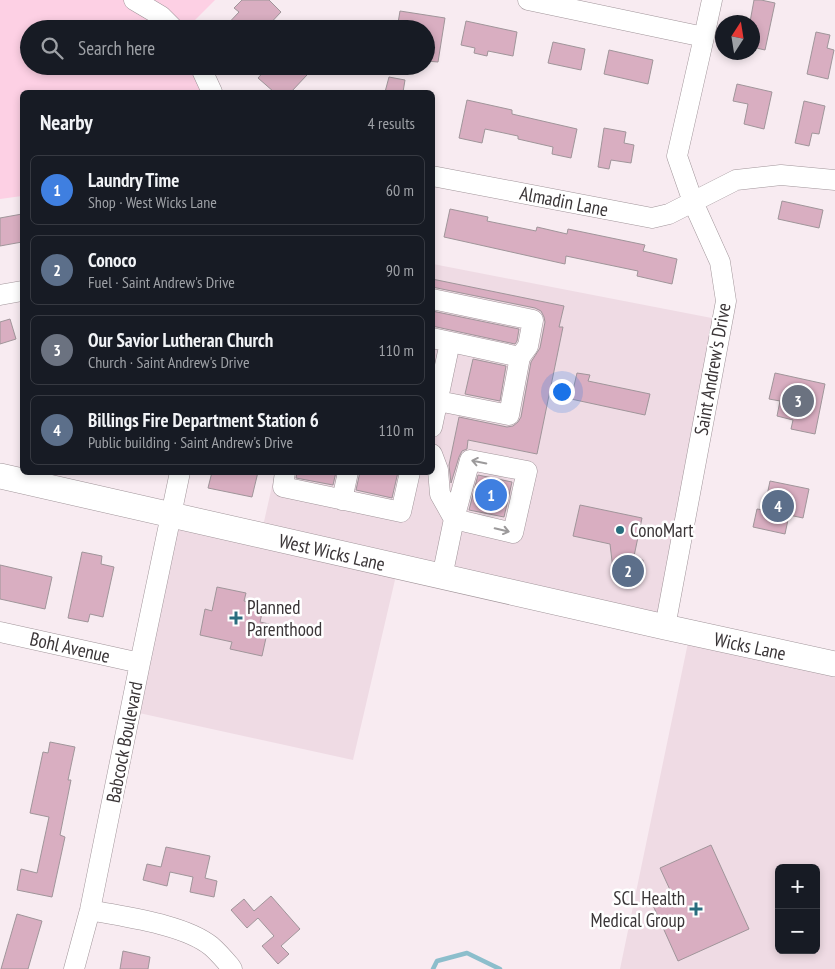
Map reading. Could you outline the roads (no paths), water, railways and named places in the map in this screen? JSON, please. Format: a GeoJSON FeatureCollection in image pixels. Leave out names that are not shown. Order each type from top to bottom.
{"type":"FeatureCollection","features":[{"type":"Feature","properties":{"kind":"main road","name":"West Wicks Lane"},"geometry":{"type":"LineString","coordinates":[[0,476],[665,627]]}},
{"type":"Feature","properties":{"kind":"main road","name":"Wicks Lane"},"geometry":{"type":"LineString","coordinates":[[665,627],[835,664]]}},
{"type":"Feature","properties":{"kind":"street"},"geometry":{"type":"LineString","coordinates":[[134,0],[165,20]]}},
{"type":"Feature","properties":{"kind":"street"},"geometry":{"type":"LineString","coordinates":[[528,0],[704,38]]}},
{"type":"Feature","properties":{"kind":"street","name":"Saint Andrew's Drive"},"geometry":{"type":"LineString","coordinates":[[665,627],[726,301],[720,262],[693,202],[677,156],[712,0]]}},
{"type":"Feature","properties":{"kind":"street"},"geometry":{"type":"LineString","coordinates":[[204,75],[211,90]]}},
{"type":"Feature","properties":{"kind":"street","name":"Almadin Lane"},"geometry":{"type":"LineString","coordinates":[[435,177],[652,218],[669,214],[736,180],[781,174],[835,180]]}},
{"type":"Feature","properties":{"kind":"street"},"geometry":{"type":"LineString","coordinates":[[0,295],[20,291]]}},
{"type":"Feature","properties":{"kind":"street"},"geometry":{"type":"LineString","coordinates":[[435,300],[533,320],[528,346],[520,357],[509,415],[438,401]]}},
{"type":"Feature","properties":{"kind":"street"},"geometry":{"type":"LineString","coordinates":[[435,414],[438,401],[442,340],[520,357]]}},
{"type":"Feature","properties":{"kind":"street"},"geometry":{"type":"LineString","coordinates":[[435,462],[438,470],[440,494],[454,519],[442,577]]}},
{"type":"Feature","properties":{"kind":"street","name":"Babcock Boulevard"},"geometry":{"type":"LineString","coordinates":[[74,969],[90,910],[179,475]]}},
{"type":"Feature","properties":{"kind":"street"},"geometry":{"type":"LineString","coordinates":[[285,475],[283,487],[401,512],[409,475]]}},
{"type":"Feature","properties":{"kind":"street"},"geometry":{"type":"LineString","coordinates":[[342,500],[347,475]]}},
{"type":"Feature","properties":{"kind":"street","name":"Bohl Avenue"},"geometry":{"type":"LineString","coordinates":[[0,632],[140,663]]}},
{"type":"Feature","properties":{"kind":"street"},"geometry":{"type":"LineString","coordinates":[[90,910],[150,922],[187,932],[211,946],[232,969]]}},
{"type":"Feature","properties":{"kind":"waterway"},"geometry":{"type":"LineString","coordinates":[[433,969],[437,961],[467,953],[500,969]]}},
{"type":"Feature","properties":{"kind":"place","name":"Our Savior Lutheran Church"},"geometry":{"type":"Point","coordinates":[798,401]}},
{"type":"Feature","properties":{"kind":"place","name":"Laundry Time"},"geometry":{"type":"Point","coordinates":[491,495]}},
{"type":"Feature","properties":{"kind":"place","name":"Billings Fire Department Station 6"},"geometry":{"type":"Point","coordinates":[778,506]}},
{"type":"Feature","properties":{"kind":"place","name":"ConoMart"},"geometry":{"type":"Point","coordinates":[620,530]}},
{"type":"Feature","properties":{"kind":"place","name":"Conoco"},"geometry":{"type":"Point","coordinates":[628,571]}},
{"type":"Feature","properties":{"kind":"place","name":"Planned Parenthood"},"geometry":{"type":"Point","coordinates":[236,618]}},
{"type":"Feature","properties":{"kind":"place","name":"SCL Health Medical Group"},"geometry":{"type":"Point","coordinates":[696,909]}}]}
